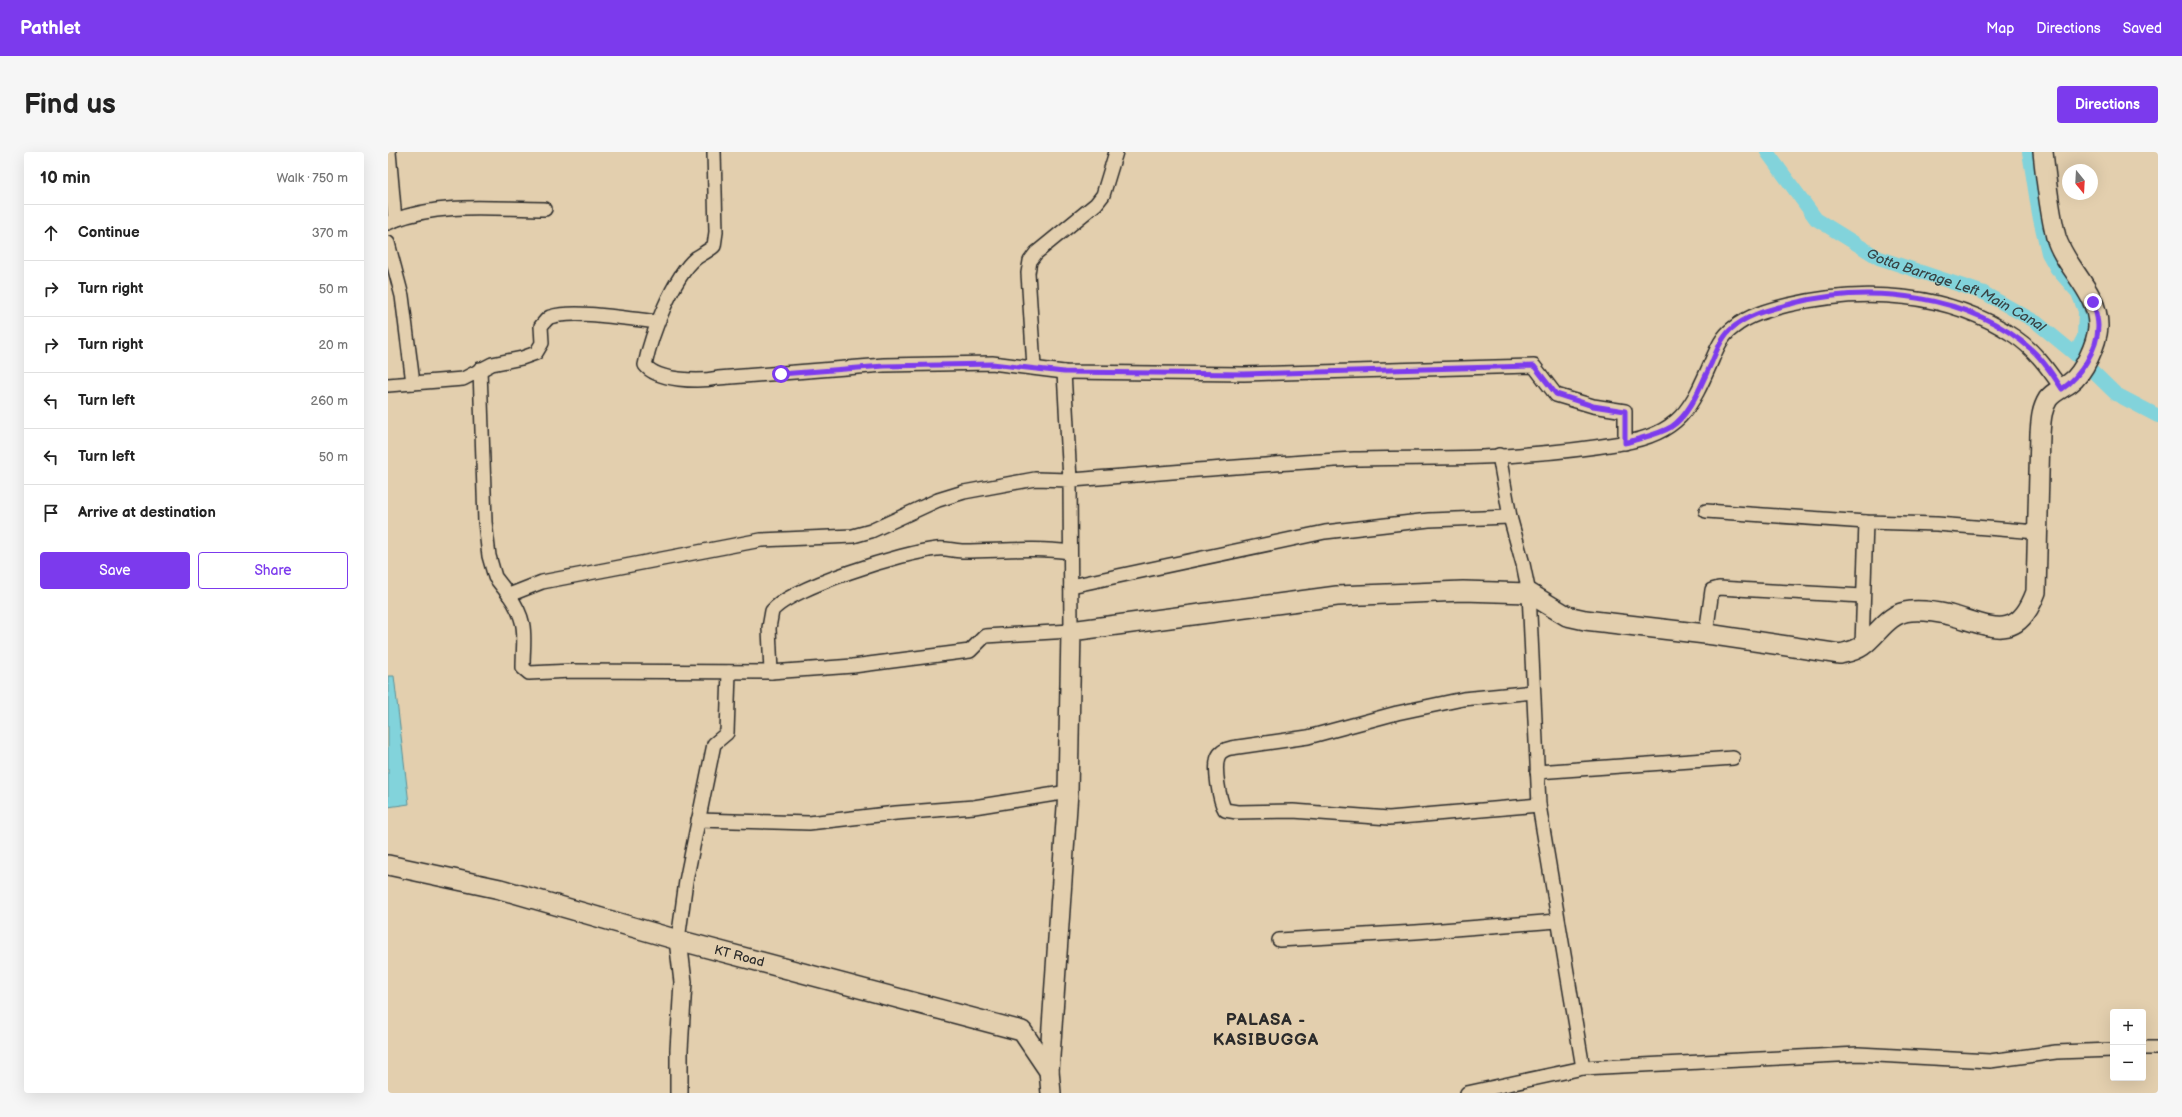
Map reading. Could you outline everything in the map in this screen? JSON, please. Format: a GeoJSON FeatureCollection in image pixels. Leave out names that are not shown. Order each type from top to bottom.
{"type":"FeatureCollection","features":[{"type":"Feature","properties":{"kind":"main road"},"geometry":{"type":"LineString","coordinates":[[1050,1093],[1049,1071],[1068,792],[1071,631],[1337,596],[1463,591],[1529,593],[1567,616],[1585,620],[1706,634],[1840,654],[1852,652],[1862,646],[1883,624],[1895,616],[1908,611],[1924,611],[1949,615],[1996,628],[2010,626],[2021,619],[2030,608],[2036,592],[2042,409],[2049,397],[2067,385],[2089,356],[2095,345],[2098,326],[2093,302],[2064,254],[2056,237],[2043,152]]}},
{"type":"Feature","properties":{"kind":"main road","name":"KT Road"},"geometry":{"type":"LineString","coordinates":[[388,866],[500,889],[678,940],[1022,1031],[1049,1071]]}},
{"type":"Feature","properties":{"kind":"street"},"geometry":{"type":"LineString","coordinates":[[389,152],[392,222],[411,214],[458,208],[545,209]]}},
{"type":"Feature","properties":{"kind":"street"},"geometry":{"type":"LineString","coordinates":[[714,152],[716,232],[714,246],[697,258],[688,268],[657,322],[645,365],[649,371],[685,380],[704,381],[718,378],[884,366],[992,364],[1034,367],[1064,372],[1244,374],[1534,366],[1556,394],[1593,406],[1625,411],[1625,443]]}},
{"type":"Feature","properties":{"kind":"street"},"geometry":{"type":"LineString","coordinates":[[1034,367],[1028,273],[1030,261],[1052,239],[1096,204],[1103,195],[1116,152]]}},
{"type":"Feature","properties":{"kind":"street"},"geometry":{"type":"LineString","coordinates":[[388,243],[403,303],[413,383]]}},
{"type":"Feature","properties":{"kind":"street"},"geometry":{"type":"LineString","coordinates":[[508,595],[542,582],[762,540],[853,536],[871,531],[938,500],[964,492],[1035,479],[1070,480],[1353,460],[1528,455],[1625,443],[1671,427],[1684,414],[1696,395],[1720,343],[1730,330],[1749,317],[1774,308],[1830,297],[1866,294],[1897,296],[1963,310],[1991,322],[2015,337],[2067,385]]}},
{"type":"Feature","properties":{"kind":"street"},"geometry":{"type":"LineString","coordinates":[[388,385],[463,379],[480,369],[536,353],[542,343],[541,326],[548,318],[560,315],[602,316],[657,322]]}},
{"type":"Feature","properties":{"kind":"street"},"geometry":{"type":"LineString","coordinates":[[480,369],[485,522],[489,556],[495,577],[518,609],[524,624],[523,668],[529,673],[572,671],[771,672],[853,666],[970,651],[985,636],[1071,631],[1070,480],[1064,372]]}},
{"type":"Feature","properties":{"kind":"street"},"geometry":{"type":"LineString","coordinates":[[1499,455],[1510,517],[1524,564],[1529,593],[1539,805],[1557,921],[1583,1068]]}},
{"type":"Feature","properties":{"kind":"street"},"geometry":{"type":"LineString","coordinates":[[1706,510],[1866,522],[1937,524],[2037,532]]}},
{"type":"Feature","properties":{"kind":"street"},"geometry":{"type":"LineString","coordinates":[[1070,586],[1325,532],[1429,520],[1510,517]]}},
{"type":"Feature","properties":{"kind":"street"},"geometry":{"type":"LineString","coordinates":[[1862,646],[1866,522]]}},
{"type":"Feature","properties":{"kind":"street"},"geometry":{"type":"LineString","coordinates":[[771,672],[769,628],[772,611],[778,603],[786,598],[821,584],[902,556],[940,548],[963,551],[1052,549],[1070,552]]}},
{"type":"Feature","properties":{"kind":"street"},"geometry":{"type":"LineString","coordinates":[[1706,634],[1712,590],[1720,588],[1863,596]]}},
{"type":"Feature","properties":{"kind":"street"},"geometry":{"type":"LineString","coordinates":[[679,1093],[683,982],[678,940],[686,881],[714,744],[727,732],[729,672]]}},
{"type":"Feature","properties":{"kind":"street"},"geometry":{"type":"LineString","coordinates":[[1533,692],[1462,698],[1397,713],[1308,737],[1231,748],[1224,750],[1218,757],[1218,777],[1221,803],[1225,810],[1237,812],[1292,811],[1389,818],[1539,805]]}},
{"type":"Feature","properties":{"kind":"street"},"geometry":{"type":"LineString","coordinates":[[1537,772],[1733,758]]}},
{"type":"Feature","properties":{"kind":"street"},"geometry":{"type":"LineString","coordinates":[[698,820],[809,823],[974,806],[1068,792]]}},
{"type":"Feature","properties":{"kind":"street"},"geometry":{"type":"LineString","coordinates":[[1279,940],[1416,932],[1557,921]]}},
{"type":"Feature","properties":{"kind":"street"},"geometry":{"type":"LineString","coordinates":[[2146,1048],[2158,1048]]}},
{"type":"Feature","properties":{"kind":"street"},"geometry":{"type":"LineString","coordinates":[[1467,1093],[1583,1068],[1858,1054],[1990,1061],[2056,1052],[2110,1050]]}},
{"type":"Feature","properties":{"kind":"water"},"geometry":{"type":"Polygon","coordinates":[[[388,676],[394,676],[409,804],[388,807],[388,676]]]}},
{"type":"Feature","properties":{"kind":"waterway","name":"Gotta Barrage Left Main Canal"},"geometry":{"type":"LineString","coordinates":[[1767,152],[1816,219],[1879,258],[1984,293],[2036,322],[2075,354],[2116,394],[2158,416]]}},
{"type":"Feature","properties":{"kind":"waterway"},"geometry":{"type":"LineString","coordinates":[[2029,152],[2039,215],[2048,253],[2057,269],[2078,293],[2085,311],[2084,337],[2075,354]]}},
{"type":"Feature","properties":{"kind":"district","name":"PALASA - KASIBUGGA"},"geometry":{"type":"Point","coordinates":[1266,1030]}},
{"type":"Feature","properties":{"kind":"route"},"geometry":{"type":"LineString","coordinates":[[781,374],[884,366],[992,364],[1034,367],[1064,372],[1244,374],[1534,366],[1556,394],[1593,406],[1625,411],[1625,443],[1671,427],[1684,414],[1696,395],[1720,343],[1730,330],[1749,317],[1774,308],[1806,300],[1866,294],[1897,296],[1963,310],[1991,322],[2015,337],[2033,351],[2048,368],[2062,389],[2072,382],[2095,345],[2098,326],[2093,302]]}}]}
